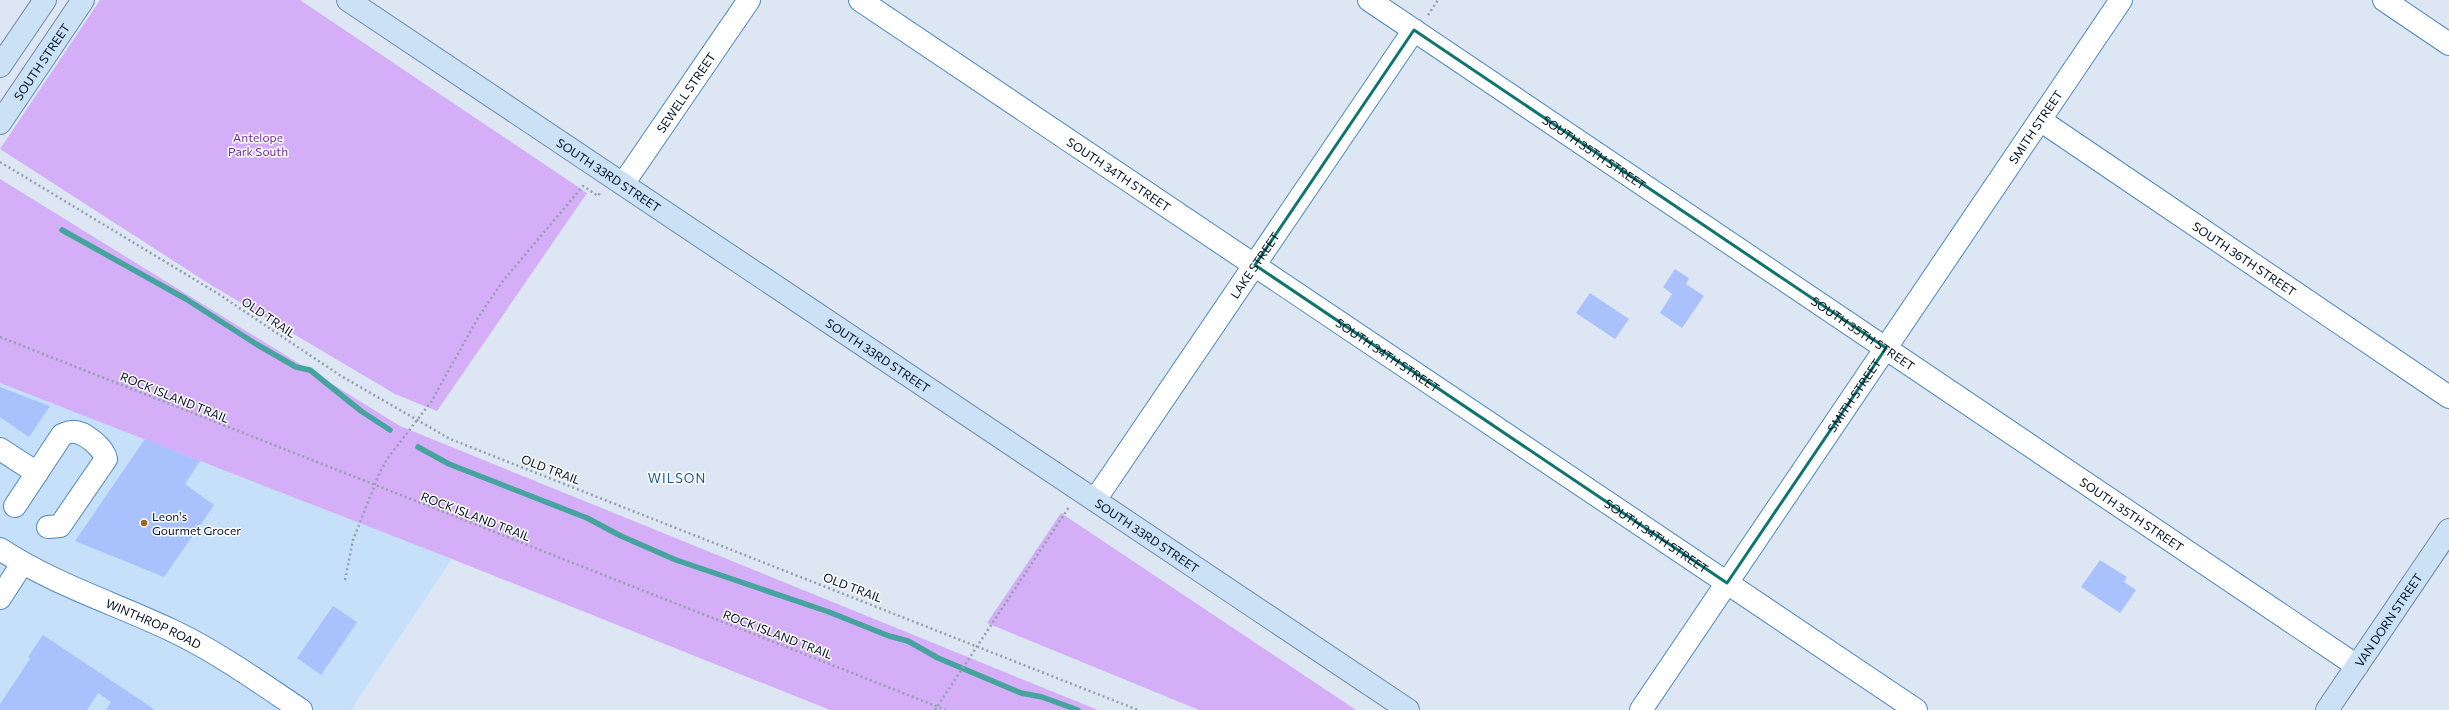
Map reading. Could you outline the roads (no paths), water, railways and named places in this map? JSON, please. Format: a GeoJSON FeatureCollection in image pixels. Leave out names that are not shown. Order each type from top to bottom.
{"type":"FeatureCollection","features":[{"type":"Feature","properties":{"kind":"main road"},"geometry":{"type":"LineString","coordinates":[[0,66],[45,0]]}},
{"type":"Feature","properties":{"kind":"main road","name":"SOUTH STREET"},"geometry":{"type":"LineString","coordinates":[[0,123],[83,0]]}},
{"type":"Feature","properties":{"kind":"main road","name":"SOUTH 33RD STREET"},"geometry":{"type":"LineString","coordinates":[[348,0],[1408,710]]}},
{"type":"Feature","properties":{"kind":"main road","name":"VAN DORN STREET"},"geometry":{"type":"LineString","coordinates":[[2327,710],[2449,530]]}},
{"type":"Feature","properties":{"kind":"street","name":"SEWELL STREET"},"geometry":{"type":"LineString","coordinates":[[617,180],[749,0]]}},
{"type":"Feature","properties":{"kind":"street","name":"SOUTH 34TH STREET"},"geometry":{"type":"LineString","coordinates":[[860,0],[1916,710]]}},
{"type":"Feature","properties":{"kind":"street","name":"SOUTH 35TH STREET"},"geometry":{"type":"LineString","coordinates":[[1369,0],[2357,666]]}},
{"type":"Feature","properties":{"kind":"street","name":"SMITH STREET"},"geometry":{"type":"LineString","coordinates":[[1641,710],[2121,0]]}},
{"type":"Feature","properties":{"kind":"street"},"geometry":{"type":"LineString","coordinates":[[2384,0],[2449,44]]}},
{"type":"Feature","properties":{"kind":"street","name":"LAKE STREET"},"geometry":{"type":"LineString","coordinates":[[1088,495],[1255,265],[1414,30]]}},
{"type":"Feature","properties":{"kind":"street","name":"SOUTH 36TH STREET"},"geometry":{"type":"LineString","coordinates":[[2040,120],[2449,397]]}},
{"type":"Feature","properties":{"kind":"street"},"geometry":{"type":"LineString","coordinates":[[15,506],[62,435],[70,432],[77,432],[105,451],[106,459],[60,526],[48,528]]}},
{"type":"Feature","properties":{"kind":"street"},"geometry":{"type":"LineString","coordinates":[[0,449],[37,473]]}},
{"type":"Feature","properties":{"kind":"street","name":"WINTHROP ROAD"},"geometry":{"type":"LineString","coordinates":[[0,549],[22,564],[82,593],[173,631],[228,663],[275,703],[300,710]]}},
{"type":"Feature","properties":{"kind":"street"},"geometry":{"type":"LineString","coordinates":[[0,598],[22,564]]}},
{"type":"Feature","properties":{"kind":"waterway"},"geometry":{"type":"LineString","coordinates":[[62,230],[186,299],[256,344],[296,367],[310,370],[361,411],[390,430]]}},
{"type":"Feature","properties":{"kind":"waterway"},"geometry":{"type":"LineString","coordinates":[[418,447],[449,464],[587,518],[621,536],[676,560],[829,612],[889,636],[908,641],[938,658],[1021,693],[1042,697],[1078,710]]}},
{"type":"Feature","properties":{"kind":"place","name":"Leon's Gourmet Grocer"},"geometry":{"type":"Point","coordinates":[144,523]}},
{"type":"Feature","properties":{"kind":"district","name":"WILSON"},"geometry":{"type":"Point","coordinates":[677,478]}},
{"type":"Feature","properties":{"kind":"park label","name":"Antelope Park South"},"geometry":{"type":"Point","coordinates":[258,144]}}]}
